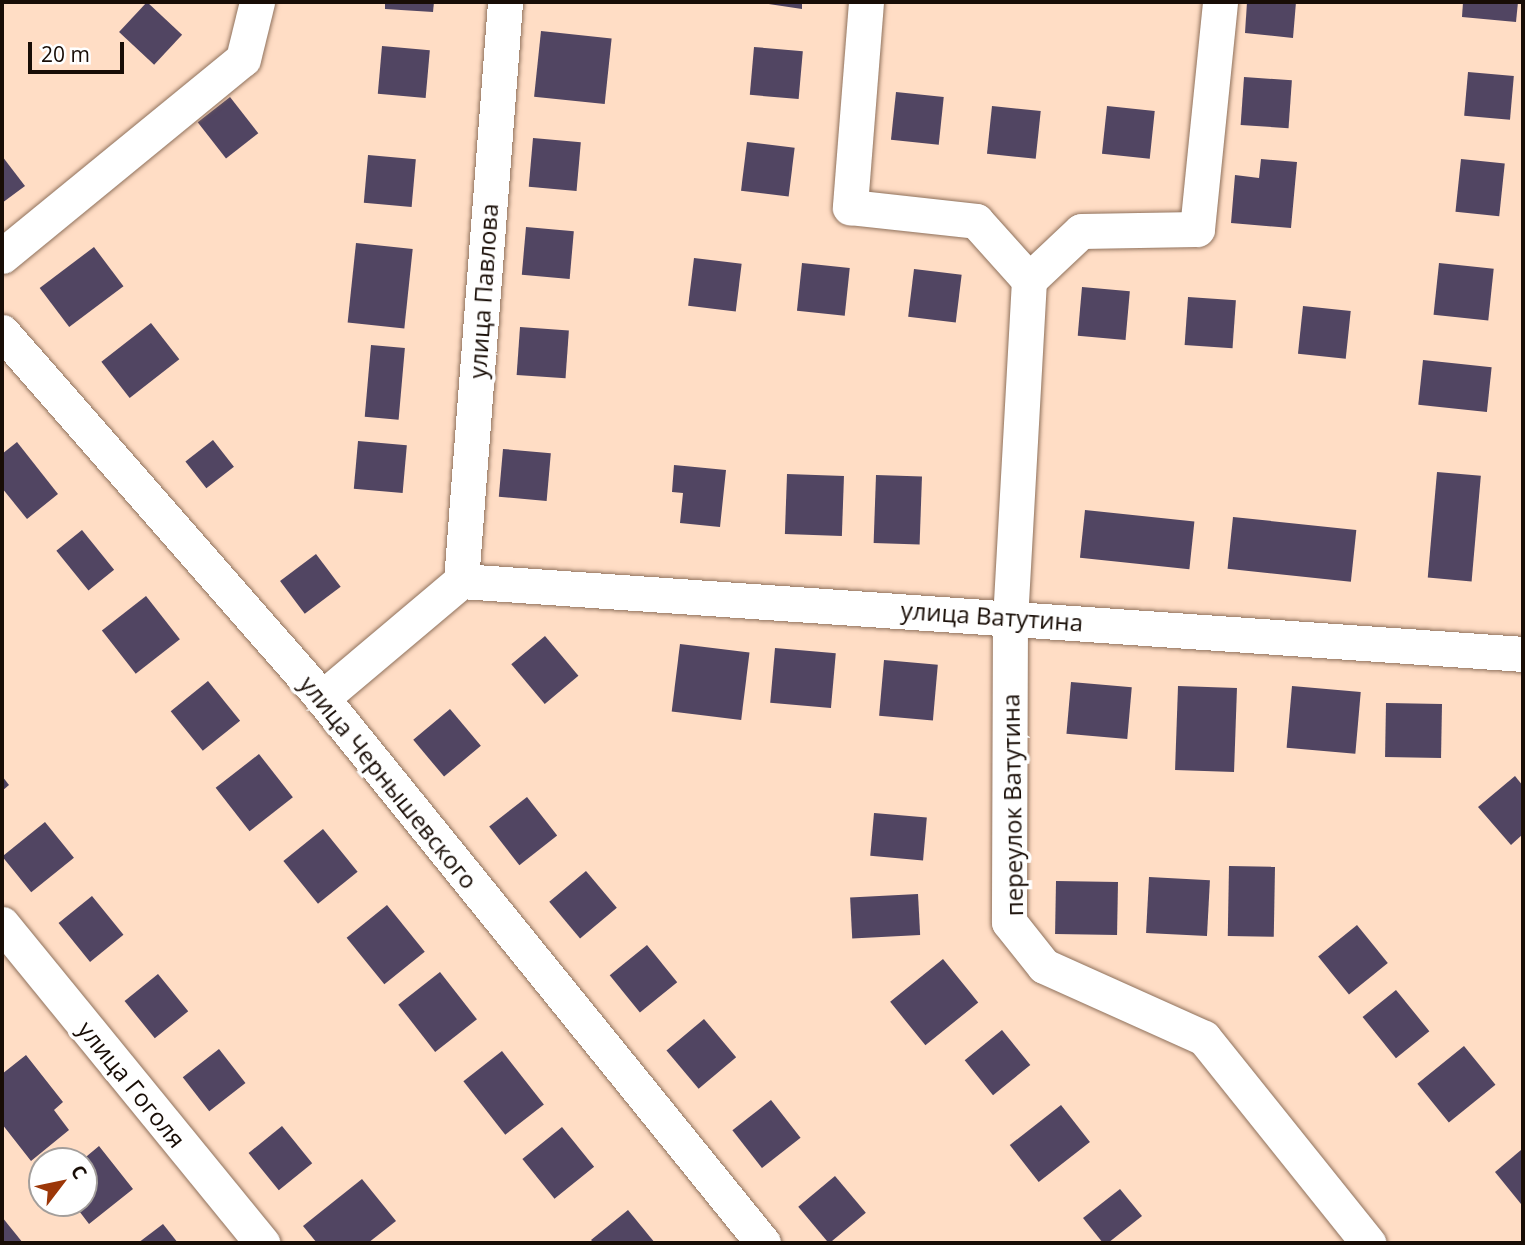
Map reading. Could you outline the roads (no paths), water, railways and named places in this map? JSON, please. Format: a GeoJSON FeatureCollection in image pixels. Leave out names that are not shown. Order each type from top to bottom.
{"type":"FeatureCollection","features":[{"type":"Feature","properties":{"kind":"street"},"geometry":{"type":"LineString","coordinates":[[2,256],[243,59],[257,2]]}},
{"type":"Feature","properties":{"kind":"street","name":"улица Павлова"},"geometry":{"type":"LineString","coordinates":[[461,581],[505,2]]}},
{"type":"Feature","properties":{"kind":"street"},"geometry":{"type":"LineString","coordinates":[[866,2],[849,207],[976,221],[1029,280],[1081,231],[1197,229],[1220,2]]}},
{"type":"Feature","properties":{"kind":"street","name":"переулок Ватутина"},"geometry":{"type":"LineString","coordinates":[[1029,280],[1010,616],[1009,922],[1045,966],[1204,1038],[1368,1243]]}},
{"type":"Feature","properties":{"kind":"street","name":"улица Чернышевского"},"geometry":{"type":"LineString","coordinates":[[2,332],[322,698],[763,1243]]}},
{"type":"Feature","properties":{"kind":"street"},"geometry":{"type":"LineString","coordinates":[[322,698],[461,581]]}},
{"type":"Feature","properties":{"kind":"street","name":"улица Ватутина"},"geometry":{"type":"LineString","coordinates":[[461,581],[1010,616],[1523,654]]}},
{"type":"Feature","properties":{"kind":"street","name":"улица Гоголя"},"geometry":{"type":"LineString","coordinates":[[2,924],[261,1243]]}}]}
